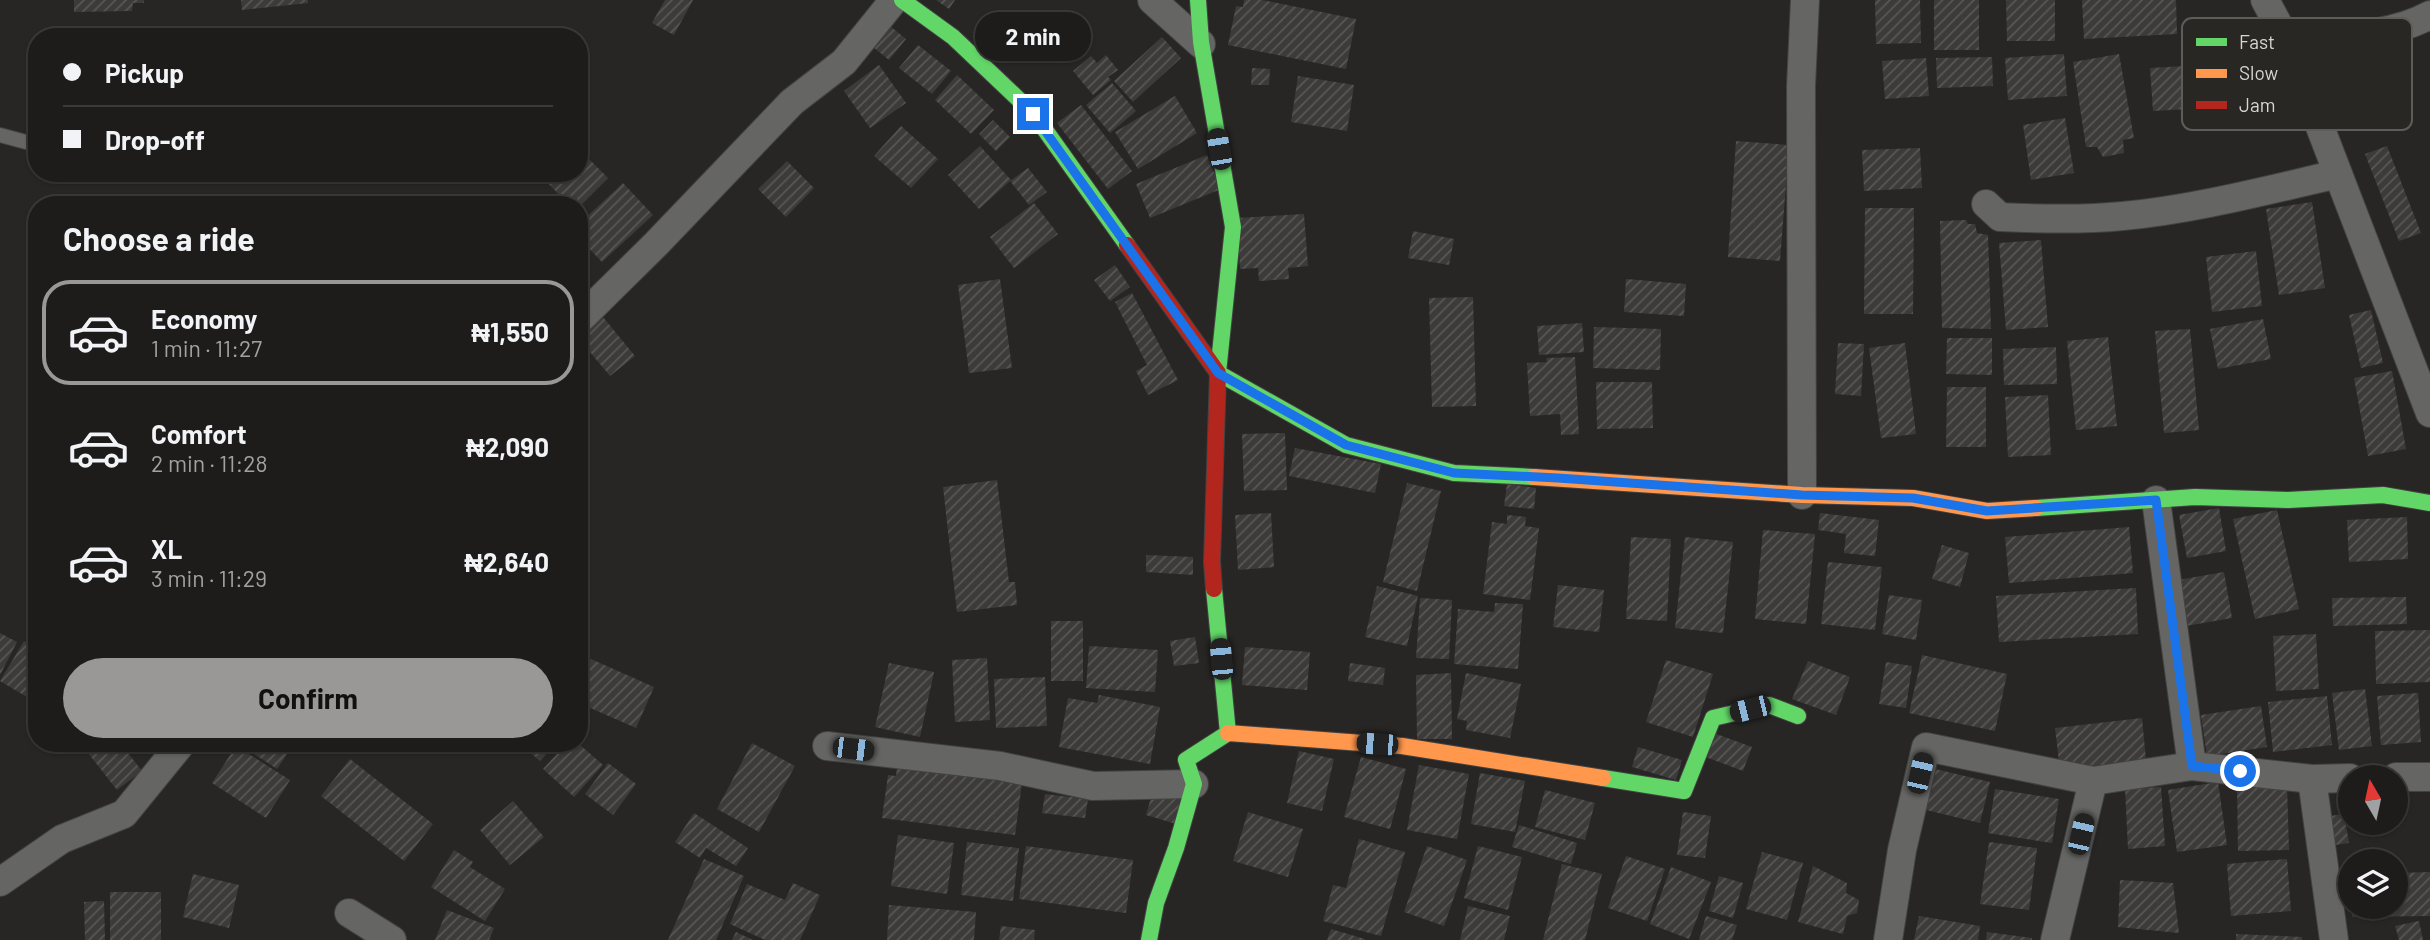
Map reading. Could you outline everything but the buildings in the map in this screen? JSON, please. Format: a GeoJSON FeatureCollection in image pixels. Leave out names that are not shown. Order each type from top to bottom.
{"type":"FeatureCollection","features":[{"type":"Feature","properties":{"kind":"street"},"geometry":{"type":"LineString","coordinates":[[588,311],[792,102],[844,62],[894,0]]}},
{"type":"Feature","properties":{"kind":"street"},"geometry":{"type":"LineString","coordinates":[[902,0],[953,37],[1033,114],[1218,373],[1346,445],[1454,473],[1802,495],[1913,498],[1987,511],[2195,497],[2288,500],[2383,495],[2430,503]]}},
{"type":"Feature","properties":{"kind":"street"},"geometry":{"type":"LineString","coordinates":[[1152,0],[1201,44]]}},
{"type":"Feature","properties":{"kind":"street"},"geometry":{"type":"LineString","coordinates":[[1198,0],[1201,44],[1233,227],[1218,373],[1212,562],[1228,733]]}},
{"type":"Feature","properties":{"kind":"street"},"geometry":{"type":"LineString","coordinates":[[1802,495],[1801,86],[1805,0]]}},
{"type":"Feature","properties":{"kind":"street"},"geometry":{"type":"LineString","coordinates":[[2265,0],[2275,18]]}},
{"type":"Feature","properties":{"kind":"street"},"geometry":{"type":"LineString","coordinates":[[2412,25],[2430,15]]}},
{"type":"Feature","properties":{"kind":"street"},"geometry":{"type":"LineString","coordinates":[[2321,130],[2430,413]]}},
{"type":"Feature","properties":{"kind":"street"},"geometry":{"type":"LineString","coordinates":[[1986,204],[2000,217],[2054,220],[2123,216],[2190,207],[2338,174]]}},
{"type":"Feature","properties":{"kind":"street"},"geometry":{"type":"LineString","coordinates":[[2156,500],[2192,766]]}},
{"type":"Feature","properties":{"kind":"street"},"geometry":{"type":"LineString","coordinates":[[1149,940],[1156,903],[1176,848],[1194,784],[1186,760],[1228,733],[1402,746],[1684,791],[1713,718],[1769,705],[1798,716]]}},
{"type":"Feature","properties":{"kind":"street"},"geometry":{"type":"LineString","coordinates":[[827,746],[1000,766],[1093,786],[1194,784]]}},
{"type":"Feature","properties":{"kind":"street"},"geometry":{"type":"LineString","coordinates":[[1888,940],[1902,850],[1926,747],[2093,781],[2192,766],[2312,779],[2338,778]]}},
{"type":"Feature","properties":{"kind":"street"},"geometry":{"type":"LineString","coordinates":[[0,881],[62,839],[124,814],[174,752]]}},
{"type":"Feature","properties":{"kind":"street"},"geometry":{"type":"LineString","coordinates":[[2408,777],[2430,776]]}},
{"type":"Feature","properties":{"kind":"street"},"geometry":{"type":"LineString","coordinates":[[2312,779],[2334,940]]}},
{"type":"Feature","properties":{"kind":"street"},"geometry":{"type":"LineString","coordinates":[[2056,940],[2093,781]]}},
{"type":"Feature","properties":{"kind":"street"},"geometry":{"type":"LineString","coordinates":[[349,914],[392,940]]}},
{"type":"Feature","properties":{"kind":"lane"},"geometry":{"type":"LineString","coordinates":[[0,135],[28,143]]}},
{"type":"Feature","properties":{"kind":"traffic: fast"},"geometry":{"type":"LineString","coordinates":[[902,0],[953,37],[1033,113],[1127,245]]}},
{"type":"Feature","properties":{"kind":"traffic: fast"},"geometry":{"type":"LineString","coordinates":[[1198,0],[1201,42],[1233,227],[1218,373],[1346,445],[1454,473],[1534,477]]}},
{"type":"Feature","properties":{"kind":"traffic: fast"},"geometry":{"type":"LineString","coordinates":[[2036,508],[2195,497],[2288,500],[2383,495],[2430,503]]}},
{"type":"Feature","properties":{"kind":"traffic: fast"},"geometry":{"type":"LineString","coordinates":[[1149,940],[1156,903],[1176,848],[1194,784],[1186,760],[1228,733],[1214,589]]}},
{"type":"Feature","properties":{"kind":"traffic: fast"},"geometry":{"type":"LineString","coordinates":[[1603,778],[1684,791],[1713,718],[1769,705],[1798,716]]}},
{"type":"Feature","properties":{"kind":"traffic: slow"},"geometry":{"type":"LineString","coordinates":[[1534,477],[1802,495],[1913,498],[1987,511],[2036,508]]}},
{"type":"Feature","properties":{"kind":"traffic: slow"},"geometry":{"type":"LineString","coordinates":[[1228,733],[1402,746],[1603,778]]}},
{"type":"Feature","properties":{"kind":"traffic: jam"},"geometry":{"type":"LineString","coordinates":[[1127,245],[1218,373],[1212,562],[1214,589]]}},
{"type":"Feature","properties":{"kind":"route"},"geometry":{"type":"LineString","coordinates":[[1033,114],[1218,373],[1346,445],[1454,473],[1802,495],[1913,498],[1987,511],[2156,500],[2192,766],[2240,771]]}}]}
